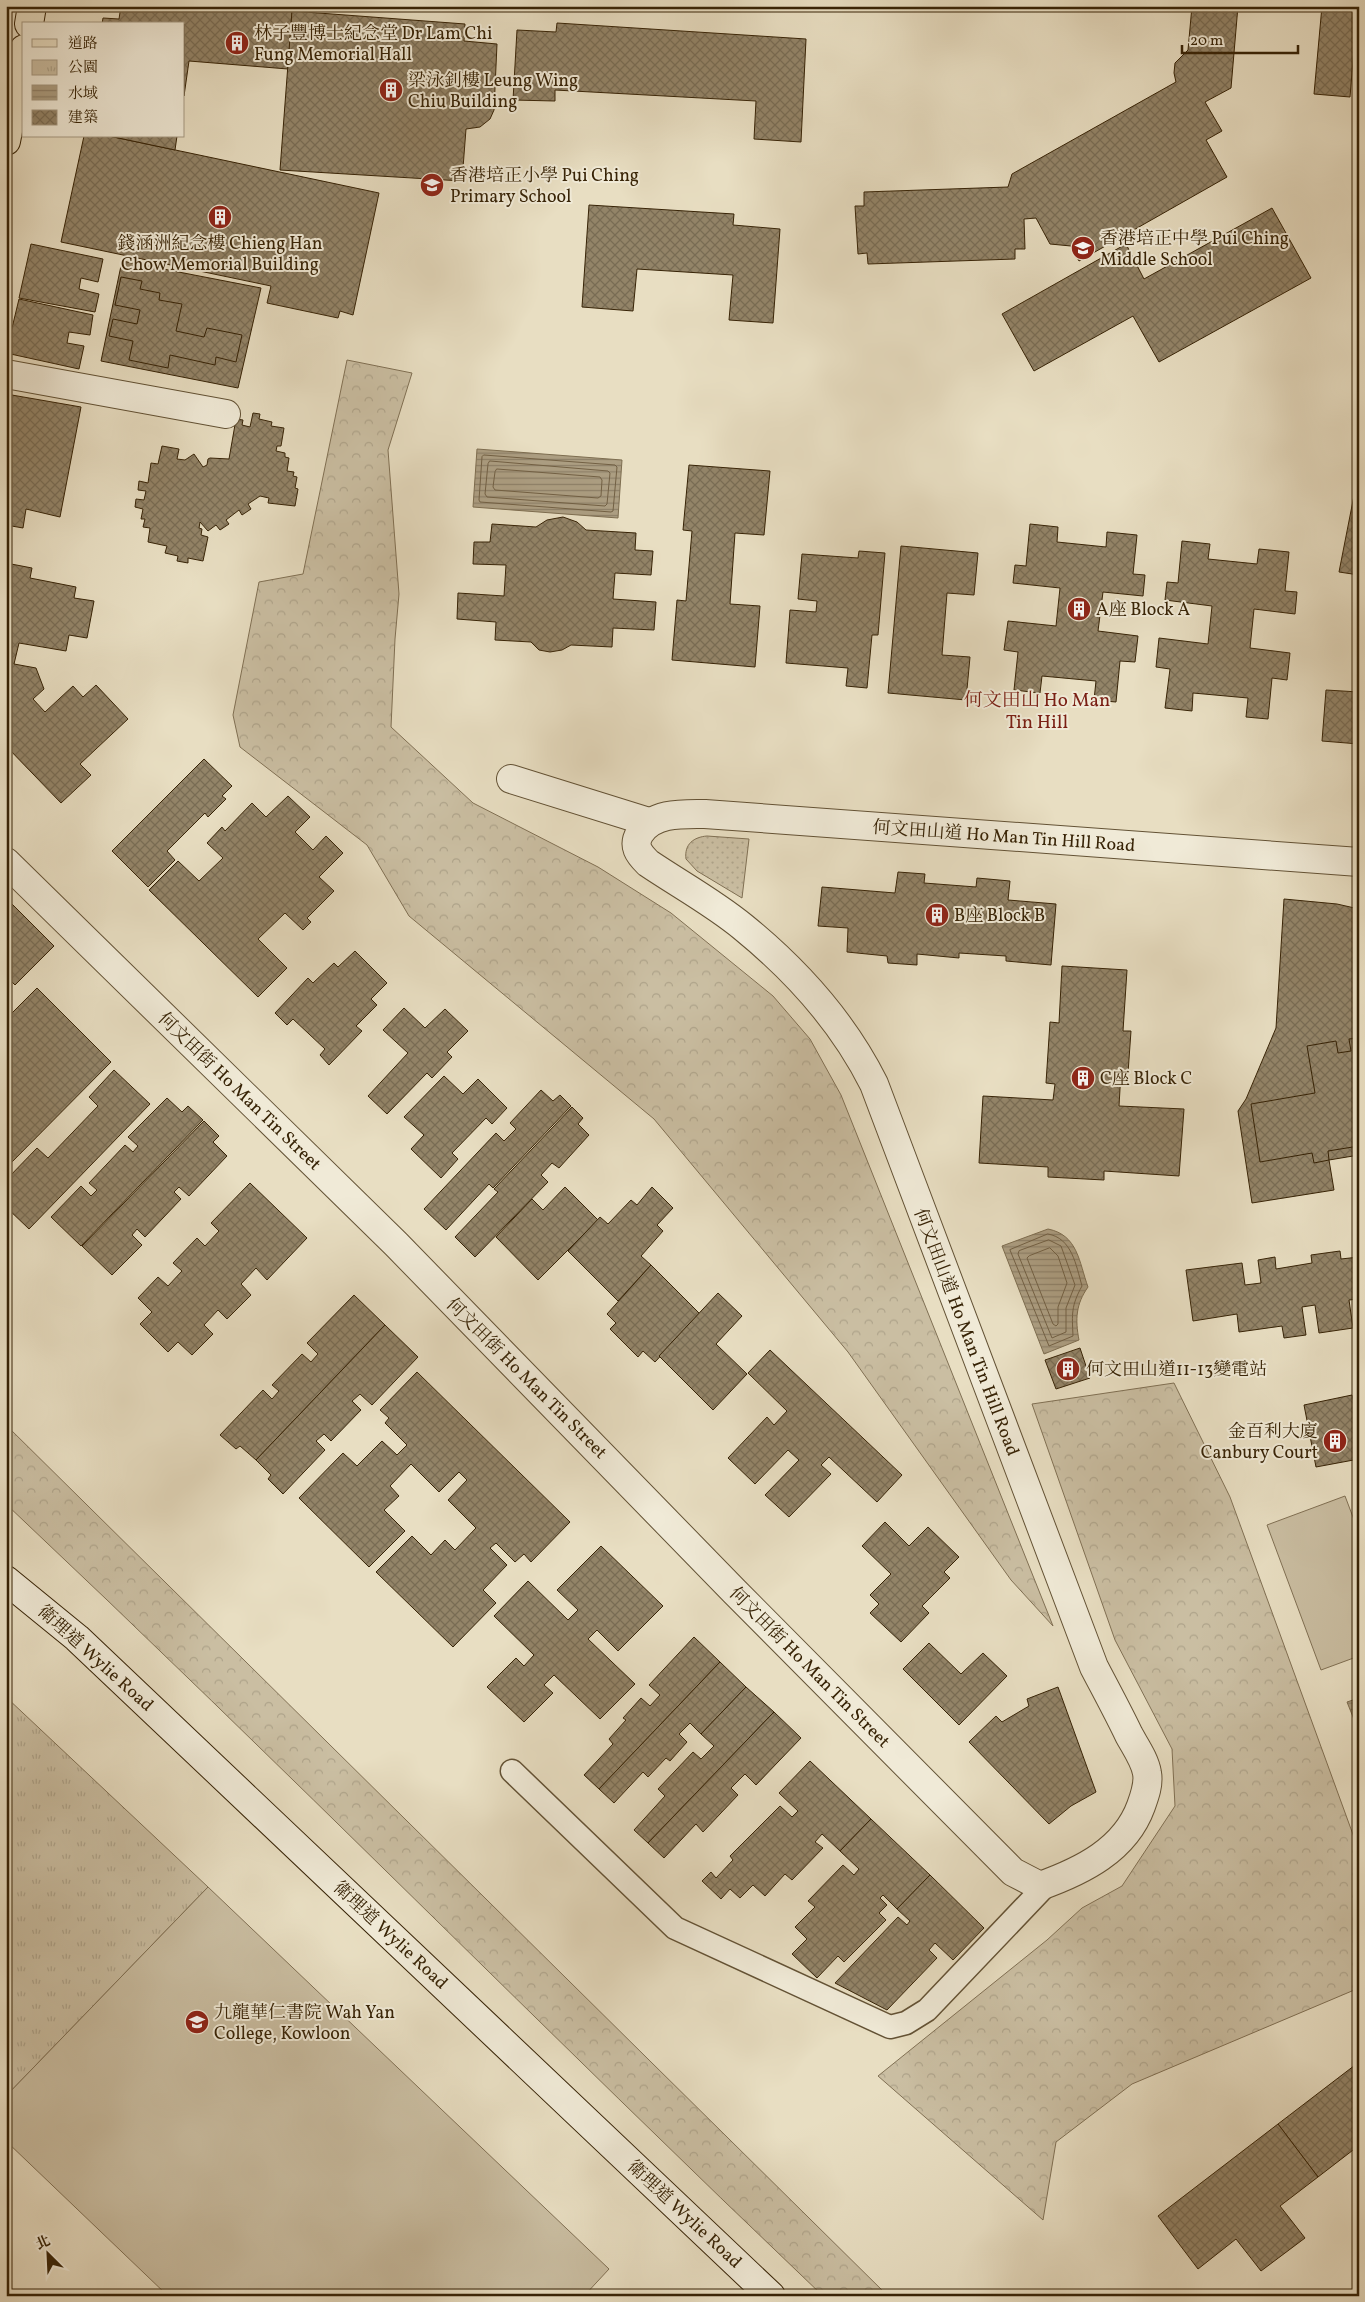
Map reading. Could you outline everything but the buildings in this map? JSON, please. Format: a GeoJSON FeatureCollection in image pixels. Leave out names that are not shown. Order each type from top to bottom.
{"type":"FeatureCollection","features":[{"type":"Feature","properties":{"kind":"main road"},"geometry":{"type":"LineString","coordinates":[[29,22],[32,6]]}},
{"type":"Feature","properties":{"kind":"main road"},"geometry":{"type":"LineString","coordinates":[[6,141],[22,60]]}},
{"type":"Feature","properties":{"kind":"street"},"geometry":{"type":"LineString","coordinates":[[6,374],[226,414]]}},
{"type":"Feature","properties":{"kind":"street"},"geometry":{"type":"LineString","coordinates":[[511,778],[650,822]]}},
{"type":"Feature","properties":{"kind":"street","name":"何文田山道 Ho Man Tin Hill Road"},"geometry":{"type":"LineString","coordinates":[[1048,1883],[1096,1861],[1114,1848],[1127,1833],[1138,1814],[1146,1791],[1147,1772],[1094,1667],[874,1084],[859,1054],[838,1023],[808,987],[742,926],[648,863],[638,853],[637,838],[650,822],[665,816],[705,814],[1359,862]]}},
{"type":"Feature","properties":{"kind":"street","name":"何文田街 Ho Man Tin Street"},"geometry":{"type":"LineString","coordinates":[[6,862],[396,1244],[734,1591],[1013,1872],[1040,1886],[1048,1883]]}},
{"type":"Feature","properties":{"kind":"street","name":"衛理道 Wylie Road"},"geometry":{"type":"LineString","coordinates":[[6,1580],[77,1638],[771,2296]]}},
{"type":"Feature","properties":{"kind":"lane"},"geometry":{"type":"LineString","coordinates":[[512,1771],[676,1928],[890,2027],[906,2023],[927,2010],[1048,1883]]}},
{"type":"Feature","properties":{"kind":"green space"},"geometry":{"type":"Polygon","coordinates":[[[347,360],[412,373],[388,450],[399,594],[391,727],[473,803],[598,867],[671,913],[773,996],[810,1039],[841,1095],[1053,1626],[1011,1580],[848,1352],[654,1119],[409,916],[367,845],[240,747],[233,715],[259,582],[303,574],[347,360]]]}},
{"type":"Feature","properties":{"kind":"green space"},"geometry":{"type":"Polygon","coordinates":[[[707,836],[749,839],[742,898],[697,871],[686,859],[688,845],[698,838],[707,836]]]}},
{"type":"Feature","properties":{"kind":"green space"},"geometry":{"type":"Polygon","coordinates":[[[1174,1383],[1230,1497],[1359,1851],[1359,1988],[1132,2084],[1056,2142],[1043,2220],[878,2076],[1047,1940],[1082,1908],[1122,1886],[1175,1806],[1172,1749],[1115,1640],[1032,1404],[1174,1383]]]}},
{"type":"Feature","properties":{"kind":"green space"},"geometry":{"type":"Polygon","coordinates":[[[6,1425],[888,2296],[823,2296],[6,1504],[6,1425]]]}},
{"type":"Feature","properties":{"kind":"green space"},"geometry":{"type":"Polygon","coordinates":[[[1345,1496],[1359,1533],[1359,1656],[1321,1670],[1267,1525],[1345,1496]]]}},
{"type":"Feature","properties":{"kind":"green space"},"geometry":{"type":"Polygon","coordinates":[[[6,1697],[208,1887],[6,2096],[6,1697]]]}},
{"type":"Feature","properties":{"kind":"green space","name":"九龍華仁書院 Wah Yan College, Kowloon"},"geometry":{"type":"Polygon","coordinates":[[[208,1887],[609,2269],[584,2296],[168,2296],[6,2141],[6,2096],[208,1887]]]}},
{"type":"Feature","properties":{"kind":"water"},"geometry":{"type":"Polygon","coordinates":[[[477,449],[622,460],[618,518],[473,507],[477,449]]]}},
{"type":"Feature","properties":{"kind":"water"},"geometry":{"type":"Polygon","coordinates":[[[1048,1229],[1058,1232],[1071,1243],[1076,1251],[1088,1287],[1077,1312],[1079,1340],[1044,1354],[1002,1246],[1048,1229]]]}},
{"type":"Feature","properties":{"kind":"water"},"geometry":{"type":"Polygon","coordinates":[[[1359,1698],[1359,1732],[1347,1702],[1359,1698]]]}},
{"type":"Feature","properties":{"kind":"place","name":"林子豐博士紀念堂 Dr Lam Chi Fung Memorial Hall"},"geometry":{"type":"Point","coordinates":[237,43]}},
{"type":"Feature","properties":{"kind":"place","name":"梁泳釗樓 Leung Wing Chiu Building"},"geometry":{"type":"Point","coordinates":[391,90]}},
{"type":"Feature","properties":{"kind":"place","name":"香港培正小學 Pui Ching Primary School"},"geometry":{"type":"Point","coordinates":[432,185]}},
{"type":"Feature","properties":{"kind":"place","name":"錢涵洲紀念樓 Chieng Han Chow Memorial Building"},"geometry":{"type":"Point","coordinates":[220,217]}},
{"type":"Feature","properties":{"kind":"place","name":"香港培正中學 Pui Ching Middle School"},"geometry":{"type":"Point","coordinates":[1083,248]}},
{"type":"Feature","properties":{"kind":"place","name":"A座 Block A"},"geometry":{"type":"Point","coordinates":[1079,609]}},
{"type":"Feature","properties":{"kind":"place","name":"B座 Block B"},"geometry":{"type":"Point","coordinates":[937,915]}},
{"type":"Feature","properties":{"kind":"place","name":"C座 Block C"},"geometry":{"type":"Point","coordinates":[1083,1078]}},
{"type":"Feature","properties":{"kind":"place","name":"何文田山道11-13變電站"},"geometry":{"type":"Point","coordinates":[1068,1369]}},
{"type":"Feature","properties":{"kind":"place","name":"金百利大廈 Canbury Court"},"geometry":{"type":"Point","coordinates":[1335,1441]}},
{"type":"Feature","properties":{"kind":"place","name":"九龍華仁書院 Wah Yan College, Kowloon"},"geometry":{"type":"Point","coordinates":[197,2022]}},
{"type":"Feature","properties":{"kind":"district","name":"何文田山 Ho Man Tin Hill"},"geometry":{"type":"Point","coordinates":[1037,710]}}]}
